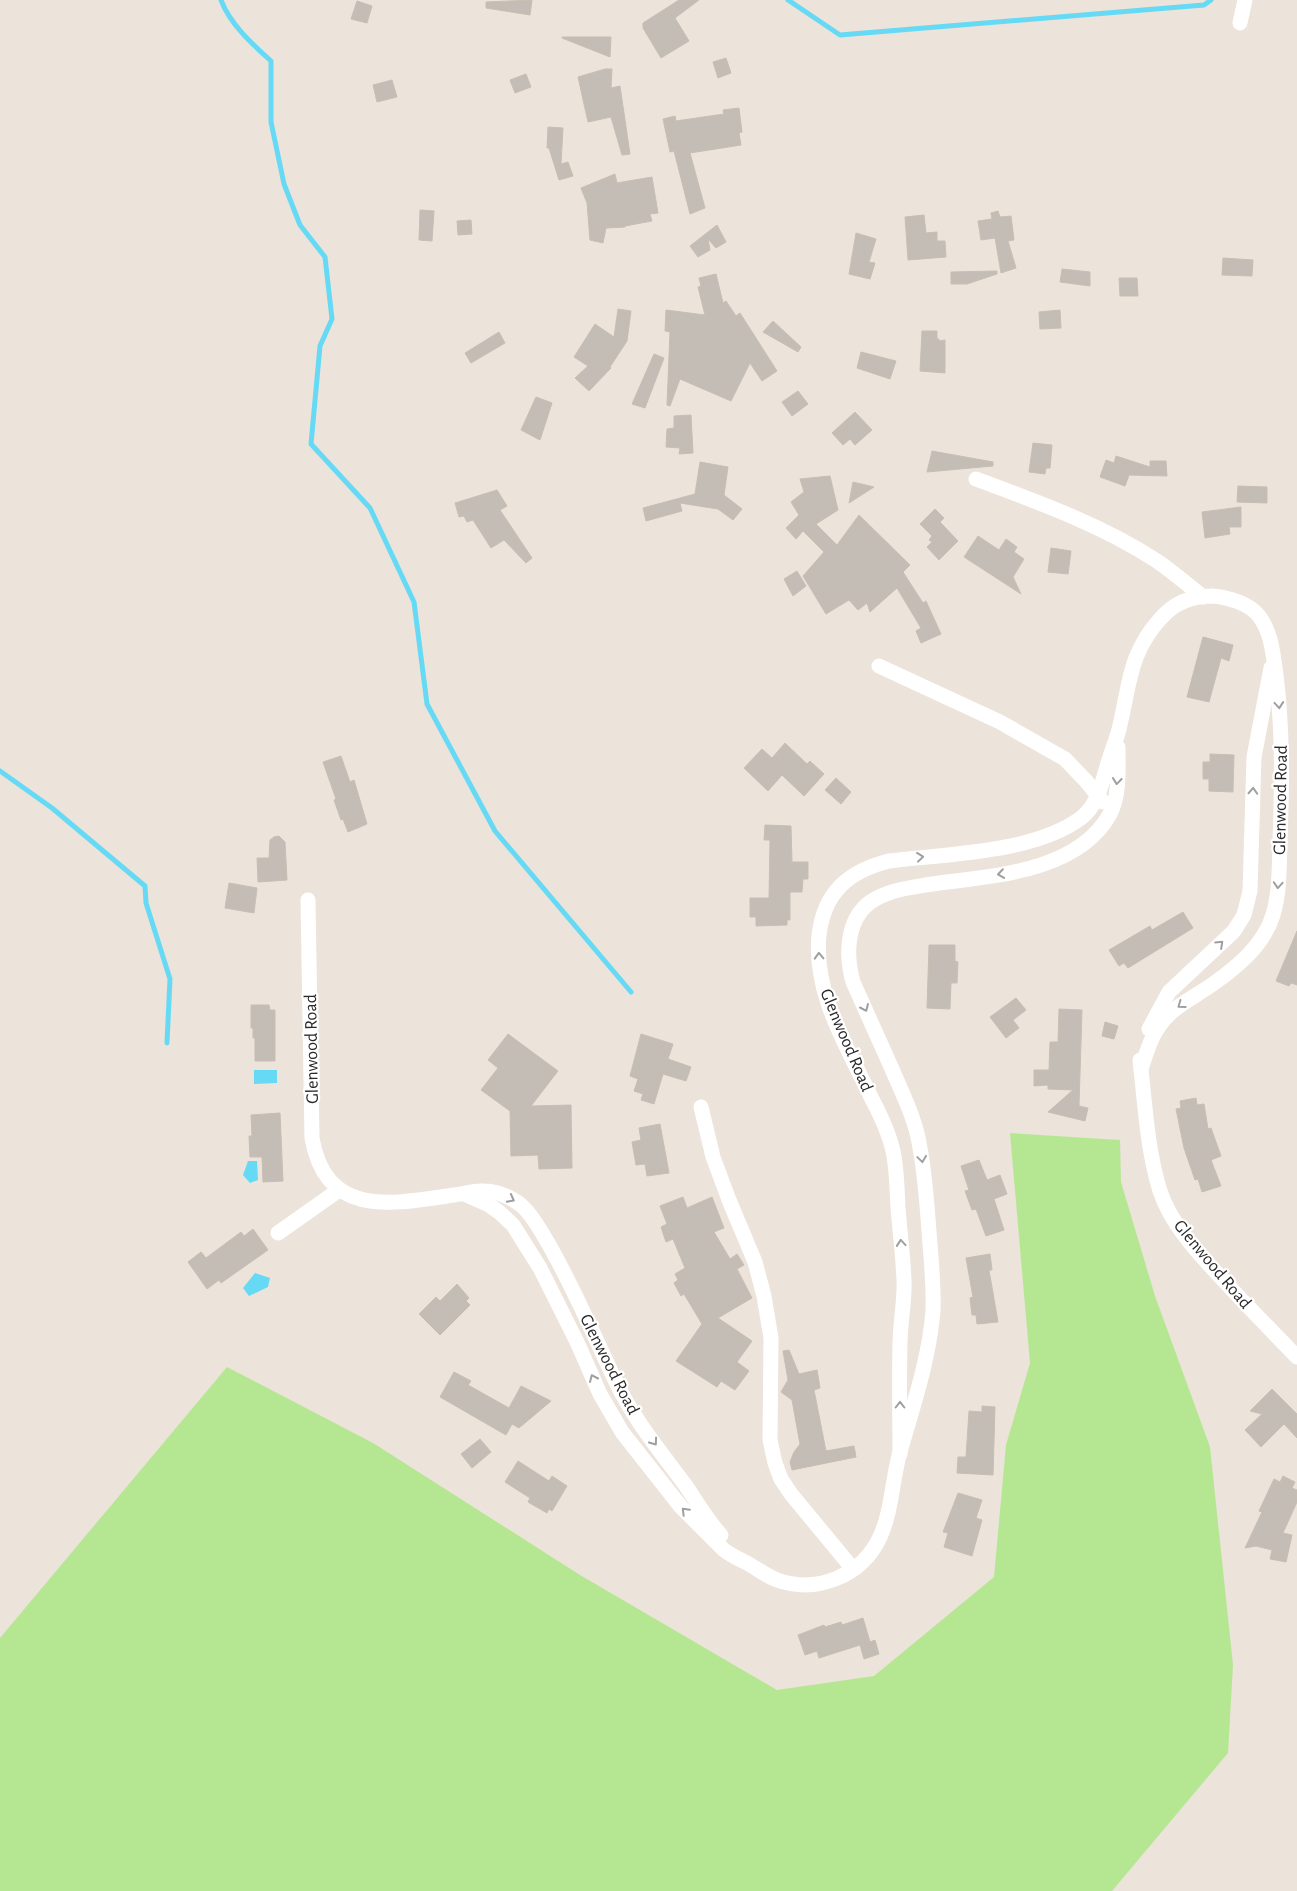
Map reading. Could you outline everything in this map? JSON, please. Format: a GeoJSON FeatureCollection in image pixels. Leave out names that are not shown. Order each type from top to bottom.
{"type":"FeatureCollection","features":[{"type":"Feature","properties":{"kind":"street"},"geometry":{"type":"LineString","coordinates":[[1240,23],[1245,0]]}},
{"type":"Feature","properties":{"kind":"street"},"geometry":{"type":"LineString","coordinates":[[976,479],[1035,500],[1120,540],[1158,562],[1203,596]]}},
{"type":"Feature","properties":{"kind":"street","name":"Glenwood Road"},"geometry":{"type":"LineString","coordinates":[[900,1454],[900,1342],[904,1307],[904,1280],[894,1152],[883,1122],[833,1017],[825,993],[818,949],[822,922],[835,891],[846,881],[872,866],[889,861],[1008,846],[1058,831],[1082,817],[1098,796],[1118,733],[1132,671],[1146,635],[1170,608],[1190,599],[1203,596],[1226,598],[1253,610],[1257,614],[1266,629],[1272,648],[1280,705],[1283,758],[1276,904],[1273,916],[1262,938],[1242,962],[1178,1006],[1162,1022],[1153,1037],[1141,1068]]}},
{"type":"Feature","properties":{"kind":"street","name":"Glenwood Road"},"geometry":{"type":"LineString","coordinates":[[1273,656],[1254,756],[1250,890],[1247,908],[1234,931],[1187,974],[1166,997],[1143,1041],[1140,1056],[1146,1126],[1160,1191],[1171,1215],[1202,1257],[1297,1357]]}},
{"type":"Feature","properties":{"kind":"street"},"geometry":{"type":"LineString","coordinates":[[879,666],[1000,722],[1065,759],[1086,781],[1110,813]]}},
{"type":"Feature","properties":{"kind":"street","name":"Glenwood Road"},"geometry":{"type":"LineString","coordinates":[[308,900],[312,1138],[319,1163],[325,1174],[338,1190],[358,1199],[383,1202],[421,1200],[484,1191],[502,1195],[523,1206],[556,1257],[617,1384],[637,1419],[715,1528],[748,1564],[766,1576],[799,1585],[828,1582],[853,1570],[873,1550],[885,1527],[900,1454],[916,1402],[932,1318],[933,1280],[920,1146],[911,1114],[853,982],[848,950],[852,928],[860,912],[868,903],[878,897],[898,890],[1018,872],[1049,862],[1089,839],[1099,830],[1110,813],[1117,782],[1118,733]]}},
{"type":"Feature","properties":{"kind":"street"},"geometry":{"type":"LineString","coordinates":[[701,1107],[713,1157],[755,1262],[764,1296],[771,1338],[770,1440],[775,1463],[781,1479],[791,1494],[853,1570]]}},
{"type":"Feature","properties":{"kind":"street"},"geometry":{"type":"LineString","coordinates":[[278,1233],[338,1190]]}},
{"type":"Feature","properties":{"kind":"green space"},"geometry":{"type":"Polygon","coordinates":[[[1010,1133],[1120,1140],[1121,1182],[1155,1296],[1210,1447],[1233,1665],[1228,1753],[1112,1891],[0,1891],[0,1638],[227,1367],[373,1443],[580,1575],[777,1690],[874,1676],[994,1577],[1006,1445],[1030,1363],[1010,1133]]]}},
{"type":"Feature","properties":{"kind":"water"},"geometry":{"type":"Polygon","coordinates":[[[254,1070],[277,1070],[277,1083],[254,1084],[254,1070]]]}},
{"type":"Feature","properties":{"kind":"water"},"geometry":{"type":"Polygon","coordinates":[[[248,1161],[257,1161],[258,1180],[250,1183],[243,1175],[248,1161]]]}},
{"type":"Feature","properties":{"kind":"water"},"geometry":{"type":"Polygon","coordinates":[[[255,1273],[270,1278],[268,1287],[249,1296],[243,1288],[255,1273]]]}},
{"type":"Feature","properties":{"kind":"building"},"geometry":{"type":"Polygon","coordinates":[[[532,0],[530,15],[486,8],[486,2],[532,0]]]}},
{"type":"Feature","properties":{"kind":"building"},"geometry":{"type":"Polygon","coordinates":[[[679,0],[699,0],[675,18],[689,41],[661,58],[643,28],[643,23],[679,0]]]}},
{"type":"Feature","properties":{"kind":"building"},"geometry":{"type":"Polygon","coordinates":[[[357,1],[372,6],[367,23],[351,19],[357,1]]]}},
{"type":"Feature","properties":{"kind":"building"},"geometry":{"type":"Polygon","coordinates":[[[611,37],[610,57],[562,38],[611,37]]]}},
{"type":"Feature","properties":{"kind":"building"},"geometry":{"type":"Polygon","coordinates":[[[726,58],[731,73],[718,78],[713,62],[726,58]]]}},
{"type":"Feature","properties":{"kind":"building"},"geometry":{"type":"Polygon","coordinates":[[[605,69],[612,69],[611,88],[620,86],[630,154],[622,155],[611,117],[588,122],[578,77],[605,69]]]}},
{"type":"Feature","properties":{"kind":"building"},"geometry":{"type":"Polygon","coordinates":[[[526,74],[531,87],[515,93],[510,80],[526,74]]]}},
{"type":"Feature","properties":{"kind":"building"},"geometry":{"type":"Polygon","coordinates":[[[392,80],[397,97],[377,102],[373,85],[392,80]]]}},
{"type":"Feature","properties":{"kind":"building"},"geometry":{"type":"Polygon","coordinates":[[[739,108],[742,132],[739,133],[741,145],[690,153],[705,208],[690,214],[674,151],[670,152],[663,119],[675,116],[676,121],[724,114],[723,110],[739,108]]]}},
{"type":"Feature","properties":{"kind":"building"},"geometry":{"type":"Polygon","coordinates":[[[548,127],[563,128],[561,164],[568,162],[573,176],[559,180],[549,148],[547,148],[548,127]]]}},
{"type":"Feature","properties":{"kind":"building"},"geometry":{"type":"Polygon","coordinates":[[[615,174],[617,183],[652,177],[658,213],[650,214],[652,221],[625,227],[606,228],[603,243],[590,240],[587,203],[581,188],[615,174]]]}},
{"type":"Feature","properties":{"kind":"building"},"geometry":{"type":"Polygon","coordinates":[[[420,210],[434,211],[432,241],[419,240],[420,210]]]}},
{"type":"Feature","properties":{"kind":"building"},"geometry":{"type":"Polygon","coordinates":[[[998,211],[1000,217],[1011,216],[1014,240],[1008,241],[1016,268],[1001,273],[995,238],[981,240],[978,221],[992,219],[991,213],[998,211]]]}},
{"type":"Feature","properties":{"kind":"building"},"geometry":{"type":"Polygon","coordinates":[[[924,215],[926,233],[937,232],[937,241],[945,241],[946,257],[908,260],[905,217],[924,215]]]}},
{"type":"Feature","properties":{"kind":"building"},"geometry":{"type":"Polygon","coordinates":[[[471,220],[472,234],[458,235],[457,221],[471,220]]]}},
{"type":"Feature","properties":{"kind":"building"},"geometry":{"type":"Polygon","coordinates":[[[717,225],[726,242],[716,248],[708,239],[710,250],[698,257],[690,246],[717,225]]]}},
{"type":"Feature","properties":{"kind":"building"},"geometry":{"type":"Polygon","coordinates":[[[856,233],[876,239],[869,262],[875,263],[870,279],[849,274],[856,233]]]}},
{"type":"Feature","properties":{"kind":"building"},"geometry":{"type":"Polygon","coordinates":[[[1223,258],[1253,260],[1252,276],[1222,275],[1223,258]]]}},
{"type":"Feature","properties":{"kind":"building"},"geometry":{"type":"Polygon","coordinates":[[[1062,269],[1090,272],[1090,286],[1060,282],[1062,269]]]}},
{"type":"Feature","properties":{"kind":"building"},"geometry":{"type":"Polygon","coordinates":[[[997,271],[997,274],[967,284],[951,284],[951,272],[997,271]]]}},
{"type":"Feature","properties":{"kind":"building"},"geometry":{"type":"Polygon","coordinates":[[[716,274],[723,303],[726,301],[736,316],[740,313],[777,371],[762,381],[750,363],[731,401],[680,379],[670,406],[667,405],[670,332],[665,331],[666,310],[705,315],[698,287],[701,286],[699,278],[716,274]]]}},
{"type":"Feature","properties":{"kind":"building"},"geometry":{"type":"Polygon","coordinates":[[[1119,278],[1137,278],[1138,296],[1120,296],[1119,278]]]}},
{"type":"Feature","properties":{"kind":"building"},"geometry":{"type":"Polygon","coordinates":[[[618,309],[631,311],[627,341],[611,368],[589,391],[575,378],[588,366],[574,357],[595,324],[614,337],[618,309]]]}},
{"type":"Feature","properties":{"kind":"building"},"geometry":{"type":"Polygon","coordinates":[[[1060,310],[1061,328],[1040,329],[1039,312],[1060,310]]]}},
{"type":"Feature","properties":{"kind":"building"},"geometry":{"type":"Polygon","coordinates":[[[773,321],[801,347],[798,352],[763,332],[773,321]]]}},
{"type":"Feature","properties":{"kind":"building"},"geometry":{"type":"Polygon","coordinates":[[[922,331],[937,331],[937,339],[939,341],[945,340],[945,373],[920,371],[922,331]]]}},
{"type":"Feature","properties":{"kind":"building"},"geometry":{"type":"Polygon","coordinates":[[[499,332],[505,343],[471,363],[465,353],[499,332]]]}},
{"type":"Feature","properties":{"kind":"building"},"geometry":{"type":"Polygon","coordinates":[[[861,352],[896,361],[890,379],[857,368],[861,352]]]}},
{"type":"Feature","properties":{"kind":"building"},"geometry":{"type":"Polygon","coordinates":[[[654,354],[664,358],[645,408],[632,404],[654,354]]]}},
{"type":"Feature","properties":{"kind":"building"},"geometry":{"type":"Polygon","coordinates":[[[798,391],[808,404],[792,416],[782,402],[798,391]]]}},
{"type":"Feature","properties":{"kind":"building"},"geometry":{"type":"Polygon","coordinates":[[[536,397],[552,403],[540,440],[521,430],[536,397]]]}},
{"type":"Feature","properties":{"kind":"building"},"geometry":{"type":"Polygon","coordinates":[[[855,412],[872,430],[855,445],[850,439],[843,445],[832,433],[855,412]]]}},
{"type":"Feature","properties":{"kind":"building"},"geometry":{"type":"Polygon","coordinates":[[[691,415],[693,453],[679,454],[680,448],[666,447],[667,429],[674,428],[674,416],[691,415]]]}},
{"type":"Feature","properties":{"kind":"building"},"geometry":{"type":"Polygon","coordinates":[[[1033,443],[1052,445],[1050,468],[1046,468],[1045,474],[1029,472],[1033,443]]]}},
{"type":"Feature","properties":{"kind":"building"},"geometry":{"type":"Polygon","coordinates":[[[932,451],[993,462],[993,466],[927,472],[932,451]]]}},
{"type":"Feature","properties":{"kind":"building"},"geometry":{"type":"Polygon","coordinates":[[[1116,456],[1150,467],[1150,461],[1166,461],[1167,476],[1129,475],[1125,486],[1100,477],[1106,460],[1114,463],[1116,456]]]}},
{"type":"Feature","properties":{"kind":"building"},"geometry":{"type":"Polygon","coordinates":[[[700,462],[728,467],[724,495],[742,509],[733,520],[718,509],[680,503],[682,511],[646,521],[643,508],[695,494],[700,462]]]}},
{"type":"Feature","properties":{"kind":"building"},"geometry":{"type":"Polygon","coordinates":[[[830,476],[838,510],[816,524],[837,545],[859,515],[910,565],[903,572],[923,603],[926,601],[941,634],[921,643],[916,631],[921,628],[897,588],[870,612],[867,603],[858,610],[849,600],[826,614],[803,576],[824,552],[803,531],[796,539],[786,528],[799,515],[791,502],[804,492],[800,479],[830,476]]]}},
{"type":"Feature","properties":{"kind":"building"},"geometry":{"type":"Polygon","coordinates":[[[853,482],[874,487],[849,503],[853,482]]]}},
{"type":"Feature","properties":{"kind":"building"},"geometry":{"type":"Polygon","coordinates":[[[1238,486],[1267,487],[1267,503],[1237,502],[1238,486]]]}},
{"type":"Feature","properties":{"kind":"building"},"geometry":{"type":"Polygon","coordinates":[[[497,490],[507,506],[500,510],[532,558],[526,563],[504,540],[491,548],[473,520],[467,522],[464,516],[459,517],[455,503],[497,490]]]}},
{"type":"Feature","properties":{"kind":"building"},"geometry":{"type":"Polygon","coordinates":[[[1241,507],[1241,527],[1229,527],[1230,534],[1205,538],[1202,512],[1241,507]]]}},
{"type":"Feature","properties":{"kind":"building"},"geometry":{"type":"Polygon","coordinates":[[[935,509],[944,518],[940,522],[958,541],[939,560],[927,547],[932,542],[929,540],[932,536],[920,524],[935,509]]]}},
{"type":"Feature","properties":{"kind":"building"},"geometry":{"type":"Polygon","coordinates":[[[978,536],[999,550],[1006,539],[1017,547],[1014,552],[1024,559],[1013,577],[1021,594],[964,557],[978,536]]]}},
{"type":"Feature","properties":{"kind":"building"},"geometry":{"type":"Polygon","coordinates":[[[1051,548],[1071,551],[1068,574],[1048,572],[1051,548]]]}},
{"type":"Feature","properties":{"kind":"building"},"geometry":{"type":"Polygon","coordinates":[[[797,571],[806,586],[793,596],[784,579],[797,571]]]}},
{"type":"Feature","properties":{"kind":"building"},"geometry":{"type":"Polygon","coordinates":[[[1203,637],[1233,645],[1229,661],[1221,658],[1209,702],[1187,697],[1203,637]]]}},
{"type":"Feature","properties":{"kind":"building"},"geometry":{"type":"Polygon","coordinates":[[[785,743],[807,764],[810,761],[824,774],[804,796],[782,775],[768,791],[744,768],[762,749],[772,758],[785,743]]]}},
{"type":"Feature","properties":{"kind":"building"},"geometry":{"type":"Polygon","coordinates":[[[1210,754],[1234,755],[1233,792],[1209,791],[1209,779],[1203,779],[1203,762],[1210,762],[1210,754]]]}},
{"type":"Feature","properties":{"kind":"building"},"geometry":{"type":"Polygon","coordinates":[[[341,756],[350,782],[354,780],[367,824],[348,832],[343,819],[341,820],[323,762],[341,756]]]}},
{"type":"Feature","properties":{"kind":"building"},"geometry":{"type":"Polygon","coordinates":[[[836,778],[851,792],[841,804],[825,790],[836,778]]]}},
{"type":"Feature","properties":{"kind":"building"},"geometry":{"type":"Polygon","coordinates":[[[765,825],[791,826],[792,862],[808,862],[808,879],[803,879],[802,892],[790,892],[790,920],[787,920],[787,925],[756,926],[756,917],[750,917],[750,898],[769,898],[770,840],[764,840],[765,825]]]}},
{"type":"Feature","properties":{"kind":"building"},"geometry":{"type":"Polygon","coordinates":[[[279,836],[285,842],[287,880],[258,882],[257,858],[269,858],[270,840],[279,836]]]}},
{"type":"Feature","properties":{"kind":"building"},"geometry":{"type":"Polygon","coordinates":[[[229,883],[257,888],[254,913],[225,908],[229,883]]]}},
{"type":"Feature","properties":{"kind":"building"},"geometry":{"type":"Polygon","coordinates":[[[1183,912],[1193,928],[1128,968],[1124,963],[1119,966],[1109,950],[1150,926],[1152,930],[1183,912]]]}},
{"type":"Feature","properties":{"kind":"building"},"geometry":{"type":"Polygon","coordinates":[[[1297,931],[1297,985],[1291,983],[1289,986],[1276,981],[1297,931]]]}},
{"type":"Feature","properties":{"kind":"building"},"geometry":{"type":"Polygon","coordinates":[[[929,945],[955,945],[955,961],[958,962],[957,983],[951,983],[950,1009],[927,1008],[929,945]]]}},
{"type":"Feature","properties":{"kind":"building"},"geometry":{"type":"Polygon","coordinates":[[[1016,998],[1026,1010],[1013,1020],[1019,1028],[1006,1038],[990,1017],[1016,998]]]}},
{"type":"Feature","properties":{"kind":"building"},"geometry":{"type":"Polygon","coordinates":[[[251,1005],[269,1005],[270,1010],[275,1010],[275,1061],[255,1061],[255,1038],[253,1038],[253,1028],[251,1028],[251,1005]]]}},
{"type":"Feature","properties":{"kind":"building"},"geometry":{"type":"Polygon","coordinates":[[[1059,1009],[1082,1010],[1079,1106],[1088,1108],[1085,1121],[1048,1112],[1073,1090],[1048,1089],[1048,1085],[1034,1086],[1034,1070],[1049,1070],[1050,1042],[1058,1042],[1059,1009]]]}},
{"type":"Feature","properties":{"kind":"building"},"geometry":{"type":"Polygon","coordinates":[[[1105,1022],[1118,1026],[1114,1039],[1102,1036],[1105,1022]]]}},
{"type":"Feature","properties":{"kind":"building"},"geometry":{"type":"Polygon","coordinates":[[[508,1034],[558,1071],[531,1106],[571,1105],[572,1168],[539,1169],[538,1155],[511,1156],[510,1111],[481,1090],[498,1068],[488,1060],[508,1034]]]}},
{"type":"Feature","properties":{"kind":"building"},"geometry":{"type":"Polygon","coordinates":[[[641,1034],[673,1044],[668,1059],[691,1067],[686,1081],[663,1074],[654,1104],[641,1100],[643,1094],[634,1091],[638,1079],[630,1076],[641,1034]]]}},
{"type":"Feature","properties":{"kind":"building"},"geometry":{"type":"Polygon","coordinates":[[[1196,1098],[1197,1105],[1204,1104],[1208,1129],[1211,1128],[1221,1156],[1211,1160],[1221,1186],[1202,1192],[1198,1179],[1195,1180],[1184,1148],[1176,1109],[1181,1108],[1180,1101],[1196,1098]]]}},
{"type":"Feature","properties":{"kind":"building"},"geometry":{"type":"Polygon","coordinates":[[[280,1113],[283,1181],[263,1182],[262,1157],[250,1157],[251,1115],[280,1113]]]}},
{"type":"Feature","properties":{"kind":"building"},"geometry":{"type":"Polygon","coordinates":[[[660,1124],[669,1173],[647,1176],[645,1164],[636,1165],[632,1142],[641,1140],[639,1128],[660,1124]]]}},
{"type":"Feature","properties":{"kind":"building"},"geometry":{"type":"Polygon","coordinates":[[[979,1160],[987,1180],[1000,1175],[1007,1194],[994,1199],[1004,1230],[986,1236],[976,1209],[972,1210],[965,1191],[969,1190],[961,1166],[979,1160]]]}},
{"type":"Feature","properties":{"kind":"building"},"geometry":{"type":"Polygon","coordinates":[[[683,1197],[687,1208],[712,1197],[724,1228],[714,1232],[730,1259],[737,1254],[744,1265],[737,1269],[752,1298],[718,1318],[752,1341],[737,1362],[749,1371],[735,1390],[721,1381],[717,1387],[676,1361],[702,1324],[684,1294],[681,1296],[674,1283],[678,1280],[675,1274],[685,1268],[673,1239],[666,1242],[661,1227],[667,1224],[660,1206],[683,1197]]]}},
{"type":"Feature","properties":{"kind":"building"},"geometry":{"type":"Polygon","coordinates":[[[253,1229],[268,1250],[221,1283],[219,1280],[207,1289],[188,1262],[201,1252],[206,1258],[241,1232],[244,1236],[253,1229]]]}},
{"type":"Feature","properties":{"kind":"building"},"geometry":{"type":"Polygon","coordinates":[[[990,1254],[992,1270],[989,1270],[998,1322],[977,1324],[976,1315],[972,1315],[970,1298],[973,1297],[966,1258],[990,1254]]]}},
{"type":"Feature","properties":{"kind":"building"},"geometry":{"type":"Polygon","coordinates":[[[457,1284],[469,1298],[466,1301],[470,1305],[440,1335],[419,1314],[436,1297],[440,1301],[457,1284]]]}},
{"type":"Feature","properties":{"kind":"building"},"geometry":{"type":"Polygon","coordinates":[[[789,1350],[799,1374],[817,1370],[820,1388],[814,1390],[826,1451],[854,1446],[856,1457],[792,1470],[790,1462],[800,1444],[792,1400],[781,1392],[788,1380],[783,1351],[789,1350]]]}},
{"type":"Feature","properties":{"kind":"building"},"geometry":{"type":"Polygon","coordinates":[[[454,1372],[471,1381],[468,1385],[509,1408],[521,1386],[551,1401],[519,1428],[512,1424],[506,1435],[440,1397],[454,1372]]]}},
{"type":"Feature","properties":{"kind":"building"},"geometry":{"type":"Polygon","coordinates":[[[1272,1389],[1297,1414],[1297,1438],[1284,1424],[1261,1447],[1245,1430],[1262,1414],[1250,1411],[1272,1389]]]}},
{"type":"Feature","properties":{"kind":"building"},"geometry":{"type":"Polygon","coordinates":[[[982,1406],[995,1407],[993,1475],[957,1473],[958,1457],[966,1457],[969,1411],[982,1412],[982,1406]]]}},
{"type":"Feature","properties":{"kind":"building"},"geometry":{"type":"Polygon","coordinates":[[[480,1439],[491,1452],[472,1468],[461,1454],[480,1439]]]}},
{"type":"Feature","properties":{"kind":"building"},"geometry":{"type":"Polygon","coordinates":[[[518,1461],[549,1481],[552,1476],[567,1486],[552,1511],[549,1509],[547,1513],[528,1502],[530,1498],[505,1482],[518,1461]]]}},
{"type":"Feature","properties":{"kind":"building"},"geometry":{"type":"Polygon","coordinates":[[[1283,1476],[1295,1482],[1292,1488],[1297,1490],[1297,1502],[1283,1533],[1292,1535],[1286,1562],[1270,1559],[1272,1550],[1256,1546],[1245,1548],[1262,1512],[1259,1511],[1274,1479],[1280,1482],[1283,1476]]]}},
{"type":"Feature","properties":{"kind":"building"},"geometry":{"type":"Polygon","coordinates":[[[958,1493],[982,1500],[976,1518],[982,1520],[972,1556],[944,1547],[948,1533],[943,1532],[958,1493]]]}},
{"type":"Feature","properties":{"kind":"building"},"geometry":{"type":"Polygon","coordinates":[[[863,1618],[870,1642],[875,1640],[879,1654],[864,1659],[860,1645],[819,1658],[817,1651],[805,1655],[798,1635],[824,1625],[825,1627],[841,1622],[842,1625],[863,1618]]]}},
{"type":"Feature","properties":{"kind":"waterway"},"geometry":{"type":"LineString","coordinates":[[221,0],[230,17],[249,41],[271,61],[271,122],[284,184],[300,225],[325,257],[332,319],[320,346],[311,444],[370,508],[414,602],[427,704],[495,831],[631,992]]}},
{"type":"Feature","properties":{"kind":"waterway"},"geometry":{"type":"LineString","coordinates":[[788,0],[840,35],[1204,5],[1211,0]]}},
{"type":"Feature","properties":{"kind":"waterway"},"geometry":{"type":"LineString","coordinates":[[0,771],[52,808],[145,886],[146,903],[170,979],[167,1043]]}}]}
